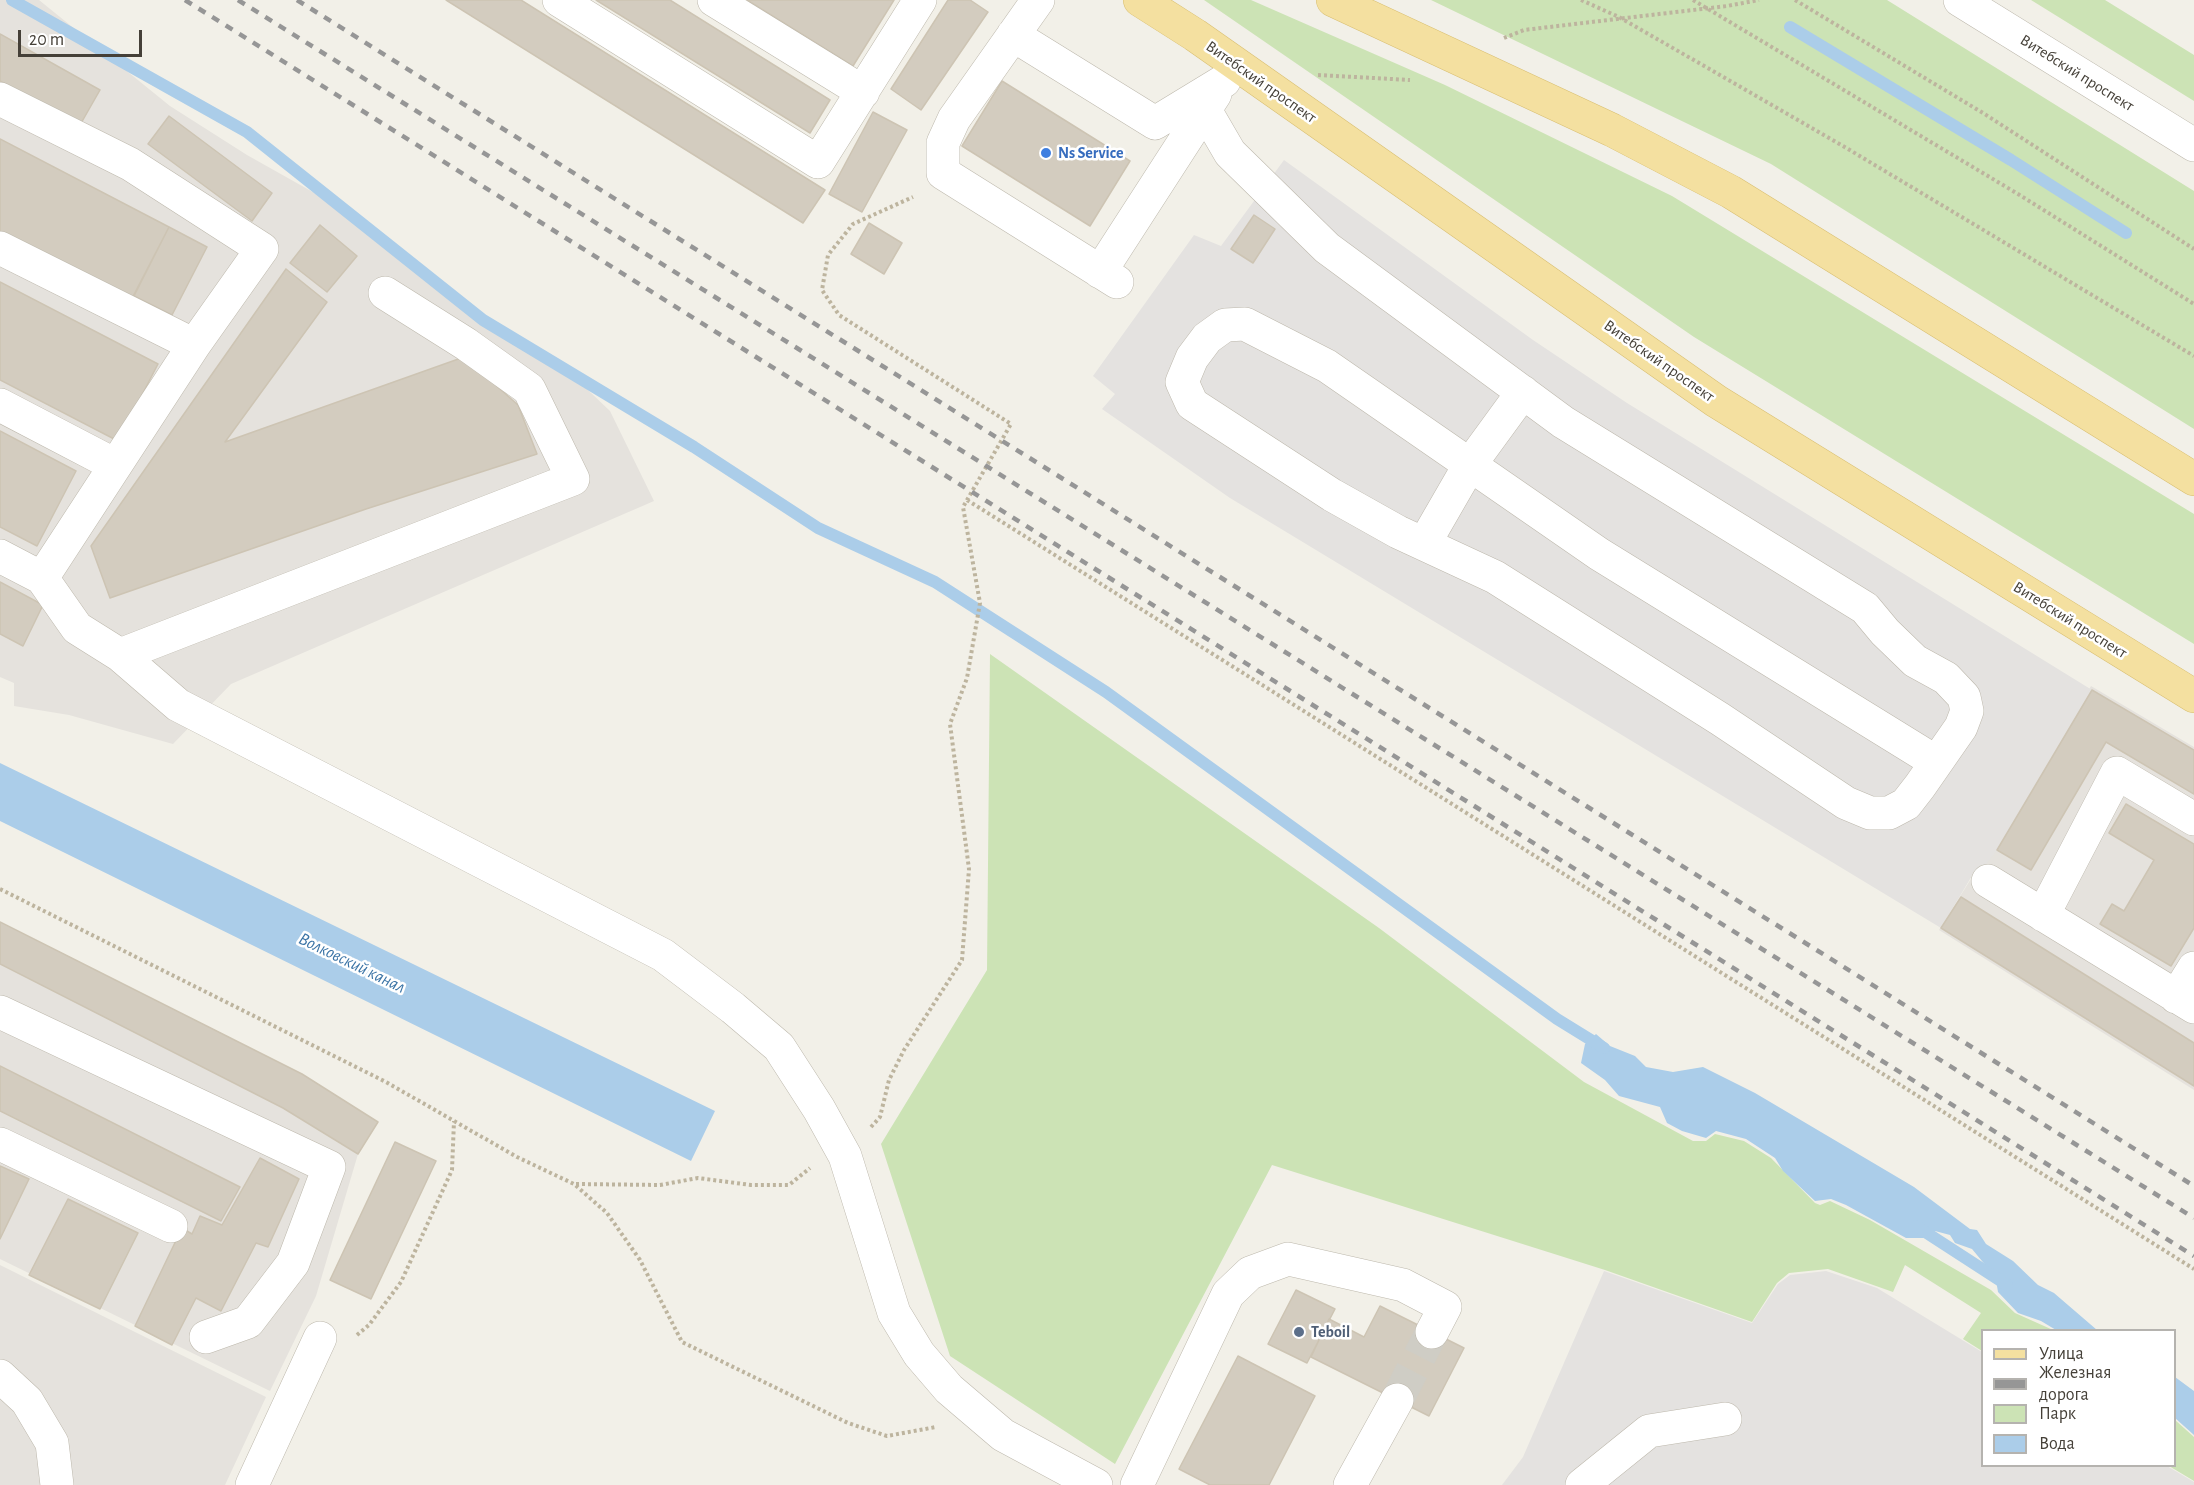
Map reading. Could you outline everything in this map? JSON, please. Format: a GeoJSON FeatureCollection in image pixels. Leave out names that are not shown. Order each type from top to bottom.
{"type":"FeatureCollection","features":[{"type":"Feature","properties":{"kind":"main road","name":"Витебский проспект"},"geometry":{"type":"LineString","coordinates":[[1140,0],[1229,72],[1716,401],[2194,696]]}},
{"type":"Feature","properties":{"kind":"main road"},"geometry":{"type":"LineString","coordinates":[[1333,0],[1612,130],[1731,192],[2194,479]]}},
{"type":"Feature","properties":{"kind":"street"},"geometry":{"type":"LineString","coordinates":[[559,0],[818,162],[920,0]]}},
{"type":"Feature","properties":{"kind":"street"},"geometry":{"type":"LineString","coordinates":[[714,0],[862,92]]}},
{"type":"Feature","properties":{"kind":"street"},"geometry":{"type":"LineString","coordinates":[[1038,0],[954,119],[943,143],[944,173],[1108,277],[1184,142],[1229,72]]}},
{"type":"Feature","properties":{"kind":"street","name":"Витебский проспект"},"geometry":{"type":"LineString","coordinates":[[1960,0],[2194,145]]}},
{"type":"Feature","properties":{"kind":"street"},"geometry":{"type":"LineString","coordinates":[[1013,35],[1184,142]]}},
{"type":"Feature","properties":{"kind":"street"},"geometry":{"type":"LineString","coordinates":[[1155,123],[1229,72]]}},
{"type":"Feature","properties":{"kind":"street"},"geometry":{"type":"LineString","coordinates":[[0,99],[130,164],[262,249],[194,345],[42,578]]}},
{"type":"Feature","properties":{"kind":"street"},"geometry":{"type":"LineString","coordinates":[[1205,110],[1230,153],[1327,248],[1563,422],[1865,608],[1885,632],[1915,661],[1946,678],[1964,697],[1967,711],[1961,728],[1906,804],[1889,813],[1870,813],[1846,803],[1720,719],[1495,577],[1424,544],[1332,495],[1192,404],[1182,382],[1192,358],[1207,338],[1225,325],[1245,324],[1327,366],[1468,466],[1599,554],[1936,762]]}},
{"type":"Feature","properties":{"kind":"street"},"geometry":{"type":"LineString","coordinates":[[0,248],[194,345]]}},
{"type":"Feature","properties":{"kind":"street"},"geometry":{"type":"LineString","coordinates":[[120,655],[573,479],[529,389],[466,344],[385,293]]}},
{"type":"Feature","properties":{"kind":"street"},"geometry":{"type":"LineString","coordinates":[[1424,544],[1468,466],[1523,392]]}},
{"type":"Feature","properties":{"kind":"street"},"geometry":{"type":"LineString","coordinates":[[0,405],[115,465]]}},
{"type":"Feature","properties":{"kind":"street"},"geometry":{"type":"LineString","coordinates":[[0,556],[42,578],[77,628],[120,655],[178,705],[663,955],[733,1008],[779,1047],[819,1108],[842,1151],[894,1313],[919,1354],[949,1389],[1003,1435],[1085,1482]]}},
{"type":"Feature","properties":{"kind":"street"},"geometry":{"type":"LineString","coordinates":[[2043,915],[2117,773],[2194,819]]}},
{"type":"Feature","properties":{"kind":"street"},"geometry":{"type":"LineString","coordinates":[[1988,881],[2185,1002],[2194,968]]}},
{"type":"Feature","properties":{"kind":"street"},"geometry":{"type":"LineString","coordinates":[[0,1011],[328,1167],[293,1263],[248,1322],[206,1337]]}},
{"type":"Feature","properties":{"kind":"street"},"geometry":{"type":"LineString","coordinates":[[0,1144],[171,1226]]}},
{"type":"Feature","properties":{"kind":"street"},"geometry":{"type":"LineString","coordinates":[[1137,1485],[1228,1294],[1250,1274],[1287,1259],[1403,1285],[1445,1307],[1432,1332]]}},
{"type":"Feature","properties":{"kind":"street"},"geometry":{"type":"LineString","coordinates":[[252,1485],[320,1338]]}},
{"type":"Feature","properties":{"kind":"street"},"geometry":{"type":"LineString","coordinates":[[0,1376],[27,1401],[52,1443],[57,1485]]}},
{"type":"Feature","properties":{"kind":"street"},"geometry":{"type":"LineString","coordinates":[[1350,1485],[1397,1400]]}},
{"type":"Feature","properties":{"kind":"street"},"geometry":{"type":"LineString","coordinates":[[1582,1485],[1649,1431],[1725,1419]]}},
{"type":"Feature","properties":{"kind":"path"},"geometry":{"type":"LineString","coordinates":[[1581,0],[1619,17],[1843,146],[2194,356]]}},
{"type":"Feature","properties":{"kind":"path"},"geometry":{"type":"LineString","coordinates":[[1693,0],[2018,194],[2194,304]]}},
{"type":"Feature","properties":{"kind":"path"},"geometry":{"type":"LineString","coordinates":[[1795,0],[1983,113],[2194,249]]}},
{"type":"Feature","properties":{"kind":"path"},"geometry":{"type":"LineString","coordinates":[[574,1184],[660,1185],[698,1178],[751,1185],[789,1185],[842,1151],[880,1117],[889,1080],[903,1050],[962,960],[969,869],[950,724],[967,678],[980,603],[963,507],[1011,424],[839,315],[822,290],[828,255],[854,224],[914,196],[944,173]]}},
{"type":"Feature","properties":{"kind":"path"},"geometry":{"type":"LineString","coordinates":[[967,500],[2194,1269]]}},
{"type":"Feature","properties":{"kind":"path"},"geometry":{"type":"LineString","coordinates":[[0,889],[386,1082],[517,1157],[574,1184],[607,1213],[640,1260],[682,1342],[848,1423],[887,1436],[927,1428],[987,1422]]}},
{"type":"Feature","properties":{"kind":"path"},"geometry":{"type":"LineString","coordinates":[[320,1338],[349,1341],[369,1325],[401,1282],[452,1170],[454,1120]]}},
{"type":"Feature","properties":{"kind":"shaded area"},"geometry":{"type":"Polygon","coordinates":[[[0,0],[39,0],[170,106],[247,155],[375,227],[458,294],[484,320],[511,338],[542,352],[569,372],[610,411],[654,501],[231,684],[173,744],[69,715],[14,706],[14,683],[0,677],[0,0]]]}},
{"type":"Feature","properties":{"kind":"shaded area"},"geometry":{"type":"Polygon","coordinates":[[[1284,160],[1533,340],[1627,403],[2092,690],[1997,850],[1984,867],[1973,874],[1941,928],[1230,498],[1102,409],[1115,394],[1093,376],[1194,235],[1221,246],[1284,160]]]}},
{"type":"Feature","properties":{"kind":"shaded area"},"geometry":{"type":"Polygon","coordinates":[[[2091,686],[2194,747],[2194,1090],[1939,930],[1974,874],[1995,849],[2091,686]]]}},
{"type":"Feature","properties":{"kind":"shaded area"},"geometry":{"type":"Polygon","coordinates":[[[0,922],[302,1074],[378,1122],[358,1154],[316,1296],[270,1391],[0,1259],[0,922]]]}},
{"type":"Feature","properties":{"kind":"shaded area"},"geometry":{"type":"Polygon","coordinates":[[[0,1265],[266,1397],[225,1485],[0,1485],[0,1265]]]}},
{"type":"Feature","properties":{"kind":"shaded area"},"geometry":{"type":"Polygon","coordinates":[[[1604,1271],[1752,1323],[1778,1284],[1790,1275],[1826,1271],[1877,1288],[1981,1351],[1981,1467],[2169,1467],[2194,1482],[2194,1485],[1502,1485],[1523,1457],[1604,1271]]]}},
{"type":"Feature","properties":{"kind":"green space"},"geometry":{"type":"Polygon","coordinates":[[[1204,0],[1251,0],[1445,85],[1672,196],[2194,514],[2194,644],[1694,337],[1204,0]]]}},
{"type":"Feature","properties":{"kind":"green space"},"geometry":{"type":"Polygon","coordinates":[[[1431,0],[1887,0],[2194,191],[2194,429],[1771,164],[1431,0]]]}},
{"type":"Feature","properties":{"kind":"green space"},"geometry":{"type":"Polygon","coordinates":[[[2031,0],[2105,0],[2194,55],[2194,101],[2031,0]]]}},
{"type":"Feature","properties":{"kind":"green space"},"geometry":{"type":"Polygon","coordinates":[[[990,654],[1379,928],[1584,1082],[1693,1141],[1706,1141],[1715,1134],[1744,1141],[1771,1158],[1815,1203],[1820,1205],[1830,1201],[1870,1220],[1991,1290],[2015,1313],[2051,1329],[1981,1329],[1981,1350],[1963,1339],[1981,1313],[1905,1265],[1893,1292],[1828,1269],[1789,1273],[1777,1283],[1752,1322],[1605,1270],[1272,1165],[1115,1464],[950,1356],[881,1144],[987,970],[990,654]]]}},
{"type":"Feature","properties":{"kind":"green space"},"geometry":{"type":"Polygon","coordinates":[[[2176,1421],[2194,1437],[2194,1481],[2171,1467],[2176,1467],[2176,1421]]]}},
{"type":"Feature","properties":{"kind":"water","name":"Волковский канал"},"geometry":{"type":"Polygon","coordinates":[[[0,763],[715,1111],[691,1161],[0,821],[0,763]]]}},
{"type":"Feature","properties":{"kind":"water"},"geometry":{"type":"Polygon","coordinates":[[[1596,1034],[1610,1046],[1635,1056],[1646,1067],[1673,1072],[1703,1067],[1755,1093],[1914,1187],[1970,1229],[1977,1230],[1986,1244],[2013,1261],[2038,1285],[2054,1293],[2096,1329],[2054,1329],[2041,1321],[2018,1313],[1998,1292],[1996,1280],[1972,1249],[1955,1243],[1950,1235],[1935,1231],[1923,1238],[1906,1238],[1846,1205],[1831,1199],[1815,1201],[1783,1171],[1775,1158],[1746,1139],[1716,1131],[1706,1138],[1682,1131],[1667,1123],[1660,1107],[1619,1096],[1605,1080],[1581,1063],[1585,1044],[1596,1034]]]}},
{"type":"Feature","properties":{"kind":"water"},"geometry":{"type":"Polygon","coordinates":[[[2176,1378],[2194,1391],[2194,1435],[2176,1419],[2176,1378]]]}},
{"type":"Feature","properties":{"kind":"building"},"geometry":{"type":"Polygon","coordinates":[[[446,0],[521,0],[825,190],[803,223],[446,0]]]}},
{"type":"Feature","properties":{"kind":"building"},"geometry":{"type":"Polygon","coordinates":[[[596,0],[670,0],[830,100],[810,133],[596,0]]]}},
{"type":"Feature","properties":{"kind":"building"},"geometry":{"type":"Polygon","coordinates":[[[747,0],[894,0],[853,66],[747,0]]]}},
{"type":"Feature","properties":{"kind":"building"},"geometry":{"type":"Polygon","coordinates":[[[948,0],[970,0],[988,12],[921,110],[891,89],[948,0]]]}},
{"type":"Feature","properties":{"kind":"building"},"geometry":{"type":"Polygon","coordinates":[[[0,34],[100,90],[80,125],[0,81],[0,34]]]}},
{"type":"Feature","properties":{"kind":"building","name":"Ns Service"},"geometry":{"type":"Polygon","coordinates":[[[1002,81],[1130,161],[1090,226],[962,146],[1002,81]]]}},
{"type":"Feature","properties":{"kind":"building"},"geometry":{"type":"Polygon","coordinates":[[[873,112],[907,130],[862,212],[829,194],[873,112]]]}},
{"type":"Feature","properties":{"kind":"building"},"geometry":{"type":"Polygon","coordinates":[[[169,116],[272,193],[252,221],[148,144],[169,116]]]}},
{"type":"Feature","properties":{"kind":"building"},"geometry":{"type":"Polygon","coordinates":[[[0,139],[169,227],[129,304],[0,237],[0,139]]]}},
{"type":"Feature","properties":{"kind":"building"},"geometry":{"type":"Polygon","coordinates":[[[1254,215],[1275,229],[1253,263],[1231,249],[1254,215]]]}},
{"type":"Feature","properties":{"kind":"building"},"geometry":{"type":"Polygon","coordinates":[[[869,223],[902,243],[884,274],[851,254],[869,223]]]}},
{"type":"Feature","properties":{"kind":"building"},"geometry":{"type":"Polygon","coordinates":[[[320,225],[357,256],[327,292],[290,263],[320,225]]]}},
{"type":"Feature","properties":{"kind":"building"},"geometry":{"type":"Polygon","coordinates":[[[169,227],[207,247],[172,315],[134,296],[169,227]]]}},
{"type":"Feature","properties":{"kind":"building"},"geometry":{"type":"Polygon","coordinates":[[[286,269],[327,302],[225,442],[464,357],[518,405],[537,454],[366,509],[110,598],[91,546],[286,269]]]}},
{"type":"Feature","properties":{"kind":"building"},"geometry":{"type":"Polygon","coordinates":[[[0,282],[158,364],[118,441],[0,380],[0,282]]]}},
{"type":"Feature","properties":{"kind":"building"},"geometry":{"type":"Polygon","coordinates":[[[0,431],[76,471],[37,546],[0,527],[0,431]]]}},
{"type":"Feature","properties":{"kind":"building"},"geometry":{"type":"Polygon","coordinates":[[[0,582],[43,605],[23,646],[0,634],[0,582]]]}},
{"type":"Feature","properties":{"kind":"building"},"geometry":{"type":"Polygon","coordinates":[[[2092,690],[2194,750],[2194,794],[2106,742],[2031,870],[1997,850],[2092,690]]]}},
{"type":"Feature","properties":{"kind":"building"},"geometry":{"type":"Polygon","coordinates":[[[2126,804],[2194,844],[2194,928],[2171,966],[2100,924],[2112,904],[2124,911],[2154,860],[2109,833],[2126,804]]]}},
{"type":"Feature","properties":{"kind":"building"},"geometry":{"type":"Polygon","coordinates":[[[1961,897],[2194,1043],[2194,1086],[1941,928],[1961,897]]]}},
{"type":"Feature","properties":{"kind":"building"},"geometry":{"type":"Polygon","coordinates":[[[0,922],[302,1074],[378,1122],[358,1154],[283,1108],[0,964],[0,922]]]}},
{"type":"Feature","properties":{"kind":"building"},"geometry":{"type":"Polygon","coordinates":[[[0,1066],[240,1187],[221,1221],[0,1111],[0,1066]]]}},
{"type":"Feature","properties":{"kind":"building"},"geometry":{"type":"Polygon","coordinates":[[[395,1142],[436,1161],[371,1299],[330,1280],[395,1142]]]}},
{"type":"Feature","properties":{"kind":"building"},"geometry":{"type":"Polygon","coordinates":[[[260,1158],[299,1179],[268,1247],[256,1243],[221,1311],[196,1298],[172,1345],[135,1326],[182,1228],[192,1234],[200,1216],[222,1225],[260,1158]]]}},
{"type":"Feature","properties":{"kind":"building"},"geometry":{"type":"Polygon","coordinates":[[[0,1166],[29,1179],[0,1239],[0,1166]]]}},
{"type":"Feature","properties":{"kind":"building"},"geometry":{"type":"Polygon","coordinates":[[[68,1199],[138,1233],[100,1309],[29,1275],[68,1199]]]}},
{"type":"Feature","properties":{"kind":"building","name":"Teboil"},"geometry":{"type":"Polygon","coordinates":[[[1296,1290],[1335,1309],[1307,1363],[1268,1344],[1296,1290]]]}},
{"type":"Feature","properties":{"kind":"building"},"geometry":{"type":"Polygon","coordinates":[[[1380,1306],[1464,1348],[1429,1416],[1311,1357],[1329,1319],[1364,1337],[1380,1306]]]}},
{"type":"Feature","properties":{"kind":"building"},"geometry":{"type":"Polygon","coordinates":[[[1238,1356],[1315,1396],[1269,1485],[1210,1485],[1179,1469],[1238,1356]]]}},
{"type":"Feature","properties":{"kind":"waterway"},"geometry":{"type":"LineString","coordinates":[[12,0],[247,132],[483,320],[694,447],[818,528],[935,582],[1106,692],[1557,1019],[1604,1048]]}},
{"type":"Feature","properties":{"kind":"waterway"},"geometry":{"type":"LineString","coordinates":[[1790,27],[2011,160],[2126,233]]}},
{"type":"Feature","properties":{"kind":"waterway"},"geometry":{"type":"LineString","coordinates":[[1916,1226],[2007,1285]]}},
{"type":"Feature","properties":{"kind":"tunnel"},"geometry":{"type":"LineString","coordinates":[[1397,1400],[1432,1332]]}},
{"type":"Feature","properties":{"kind":"railway"},"geometry":{"type":"LineString","coordinates":[[185,0],[2194,1256]]}},
{"type":"Feature","properties":{"kind":"railway"},"geometry":{"type":"LineString","coordinates":[[238,0],[2194,1218]]}},
{"type":"Feature","properties":{"kind":"railway"},"geometry":{"type":"LineString","coordinates":[[297,0],[2194,1186]]}},
{"type":"Feature","properties":{"kind":"place","name":"Ns Service"},"geometry":{"type":"Point","coordinates":[1046,153]}},
{"type":"Feature","properties":{"kind":"place","name":"Teboil"},"geometry":{"type":"Point","coordinates":[1299,1332]}}]}
